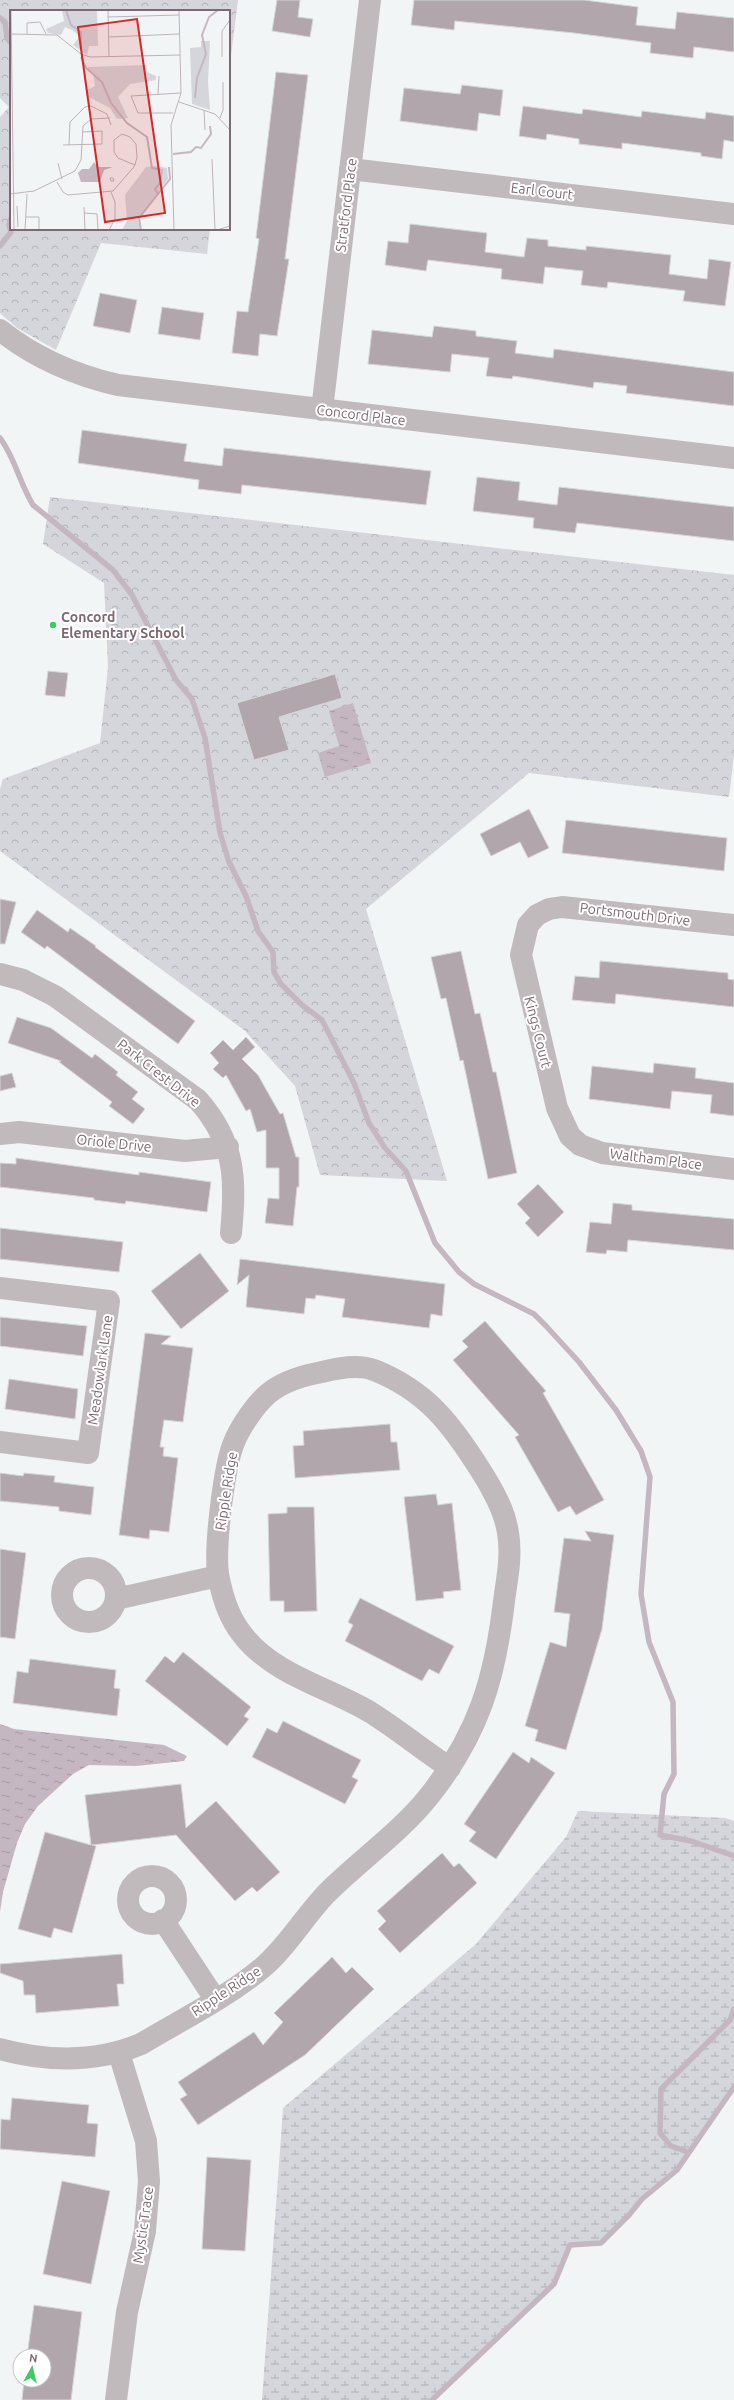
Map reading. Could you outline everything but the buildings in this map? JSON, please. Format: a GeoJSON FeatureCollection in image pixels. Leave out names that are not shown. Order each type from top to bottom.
{"type":"FeatureCollection","features":[{"type":"Feature","properties":{"kind":"street","name":"Stratford Place"},"geometry":{"type":"LineString","coordinates":[[322,410],[370,0]]}},
{"type":"Feature","properties":{"kind":"street","name":"Earl Court"},"geometry":{"type":"LineString","coordinates":[[350,169],[734,214]]}},
{"type":"Feature","properties":{"kind":"street","name":"Concord Place"},"geometry":{"type":"LineString","coordinates":[[0,330],[15,342],[43,358],[97,380],[141,389],[734,458]]}},
{"type":"Feature","properties":{"kind":"street","name":"Portsmouth Drive"},"geometry":{"type":"LineString","coordinates":[[537,915],[548,909],[574,906],[734,925]]}},
{"type":"Feature","properties":{"kind":"street","name":"Kings Court"},"geometry":{"type":"LineString","coordinates":[[537,915],[528,925],[523,941],[521,955],[523,968],[557,1108],[570,1136],[580,1145]]}},
{"type":"Feature","properties":{"kind":"street","name":"Park Crest Drive"},"geometry":{"type":"LineString","coordinates":[[0,974],[23,980],[55,996],[178,1084],[198,1100],[209,1112],[228,1147],[234,1196],[231,1233]]}},
{"type":"Feature","properties":{"kind":"street","name":"Oriole Drive"},"geometry":{"type":"LineString","coordinates":[[0,1134],[19,1132],[185,1151],[228,1147]]}},
{"type":"Feature","properties":{"kind":"street","name":"Waltham Place"},"geometry":{"type":"LineString","coordinates":[[580,1145],[602,1153],[734,1169]]}},
{"type":"Feature","properties":{"kind":"street","name":"Meadowlark Lane"},"geometry":{"type":"LineString","coordinates":[[0,1288],[110,1301],[88,1453],[0,1442]]}},
{"type":"Feature","properties":{"kind":"street","name":"Ripple Ridge"},"geometry":{"type":"LineString","coordinates":[[0,2049],[25,2056],[65,2060],[119,2053],[141,2044],[264,1967],[315,1905],[349,1871],[424,1803],[450,1768],[476,1723],[492,1680],[500,1636],[508,1571],[508,1533],[503,1512],[475,1462],[443,1416],[420,1395],[373,1369],[354,1366],[317,1373],[271,1391],[242,1425],[231,1449],[217,1551],[218,1576],[228,1614],[244,1637],[265,1656],[289,1672],[369,1712],[450,1768]]}},
{"type":"Feature","properties":{"kind":"street"},"geometry":{"type":"LineString","coordinates":[[116,1599],[218,1576]]}},
{"type":"Feature","properties":{"kind":"street"},"geometry":{"type":"LineString","coordinates":[[163,1920],[215,1999]]}},
{"type":"Feature","properties":{"kind":"street","name":"Mystic Trace"},"geometry":{"type":"LineString","coordinates":[[116,2400],[127,2312],[145,2231],[149,2181],[146,2141],[119,2053]]}},
{"type":"Feature","properties":{"kind":"green space"},"geometry":{"type":"Polygon","coordinates":[[[0,0],[238,0],[230,64],[230,10],[10,10],[10,230],[210,230],[207,254],[101,243],[56,350],[17,328],[0,313],[0,117],[9,107],[0,98],[0,0]]]}},
{"type":"Feature","properties":{"kind":"green space"},"geometry":{"type":"Polygon","coordinates":[[[50,497],[734,575],[734,755],[729,797],[529,773],[366,909],[447,1181],[320,1175],[295,1086],[244,1030],[0,851],[0,789],[3,779],[100,743],[108,667],[104,583],[43,544],[50,497]]]}},
{"type":"Feature","properties":{"kind":"green space"},"geometry":{"type":"Polygon","coordinates":[[[578,1811],[725,1818],[734,1821],[734,2087],[677,2170],[642,2199],[601,2243],[570,2245],[554,2284],[432,2400],[262,2400],[283,2108],[476,1944],[566,1837],[578,1811]]]}},
{"type":"Feature","properties":{"kind":"water"},"geometry":{"type":"Polygon","coordinates":[[[353,703],[371,763],[325,777],[318,753],[339,746],[329,711],[353,703]]]}},
{"type":"Feature","properties":{"kind":"water"},"geometry":{"type":"Polygon","coordinates":[[[0,1724],[14,1729],[164,1745],[187,1756],[184,1761],[136,1766],[89,1765],[73,1774],[38,1806],[25,1824],[17,1843],[3,1892],[0,1912],[0,1724]]]}},
{"type":"Feature","properties":{"kind":"waterway"},"geometry":{"type":"LineString","coordinates":[[0,18],[5,22],[7,38],[10,42]]}},
{"type":"Feature","properties":{"kind":"waterway"},"geometry":{"type":"LineString","coordinates":[[10,222],[10,228]]}},
{"type":"Feature","properties":{"kind":"waterway"},"geometry":{"type":"LineString","coordinates":[[0,246],[11,232],[10,230]]}},
{"type":"Feature","properties":{"kind":"waterway"},"geometry":{"type":"LineString","coordinates":[[0,438],[10,454],[28,497],[33,505],[113,570],[132,595],[176,680],[192,699],[205,738],[220,833],[229,862],[246,896],[258,931],[273,952],[274,972],[281,984],[302,1005],[322,1020],[354,1083],[369,1123],[385,1148],[406,1171],[435,1243],[459,1272],[474,1284],[534,1314],[546,1326],[579,1362],[616,1410],[641,1451],[650,1477],[641,1594],[649,1642],[673,1702],[674,1774],[664,1794],[660,1835],[691,1841],[734,1856]]}},
{"type":"Feature","properties":{"kind":"waterway"},"geometry":{"type":"LineString","coordinates":[[688,2152],[671,2146],[660,2133],[661,2089],[730,2020],[734,2009]]}},
{"type":"Feature","properties":{"kind":"waterway"},"geometry":{"type":"LineString","coordinates":[[432,2400],[554,2284],[570,2245],[601,2243],[629,2215],[642,2199],[677,2170],[734,2087]]}},
{"type":"Feature","properties":{"kind":"place","name":"Concord Elementary School"},"geometry":{"type":"Point","coordinates":[53,625]}}]}
